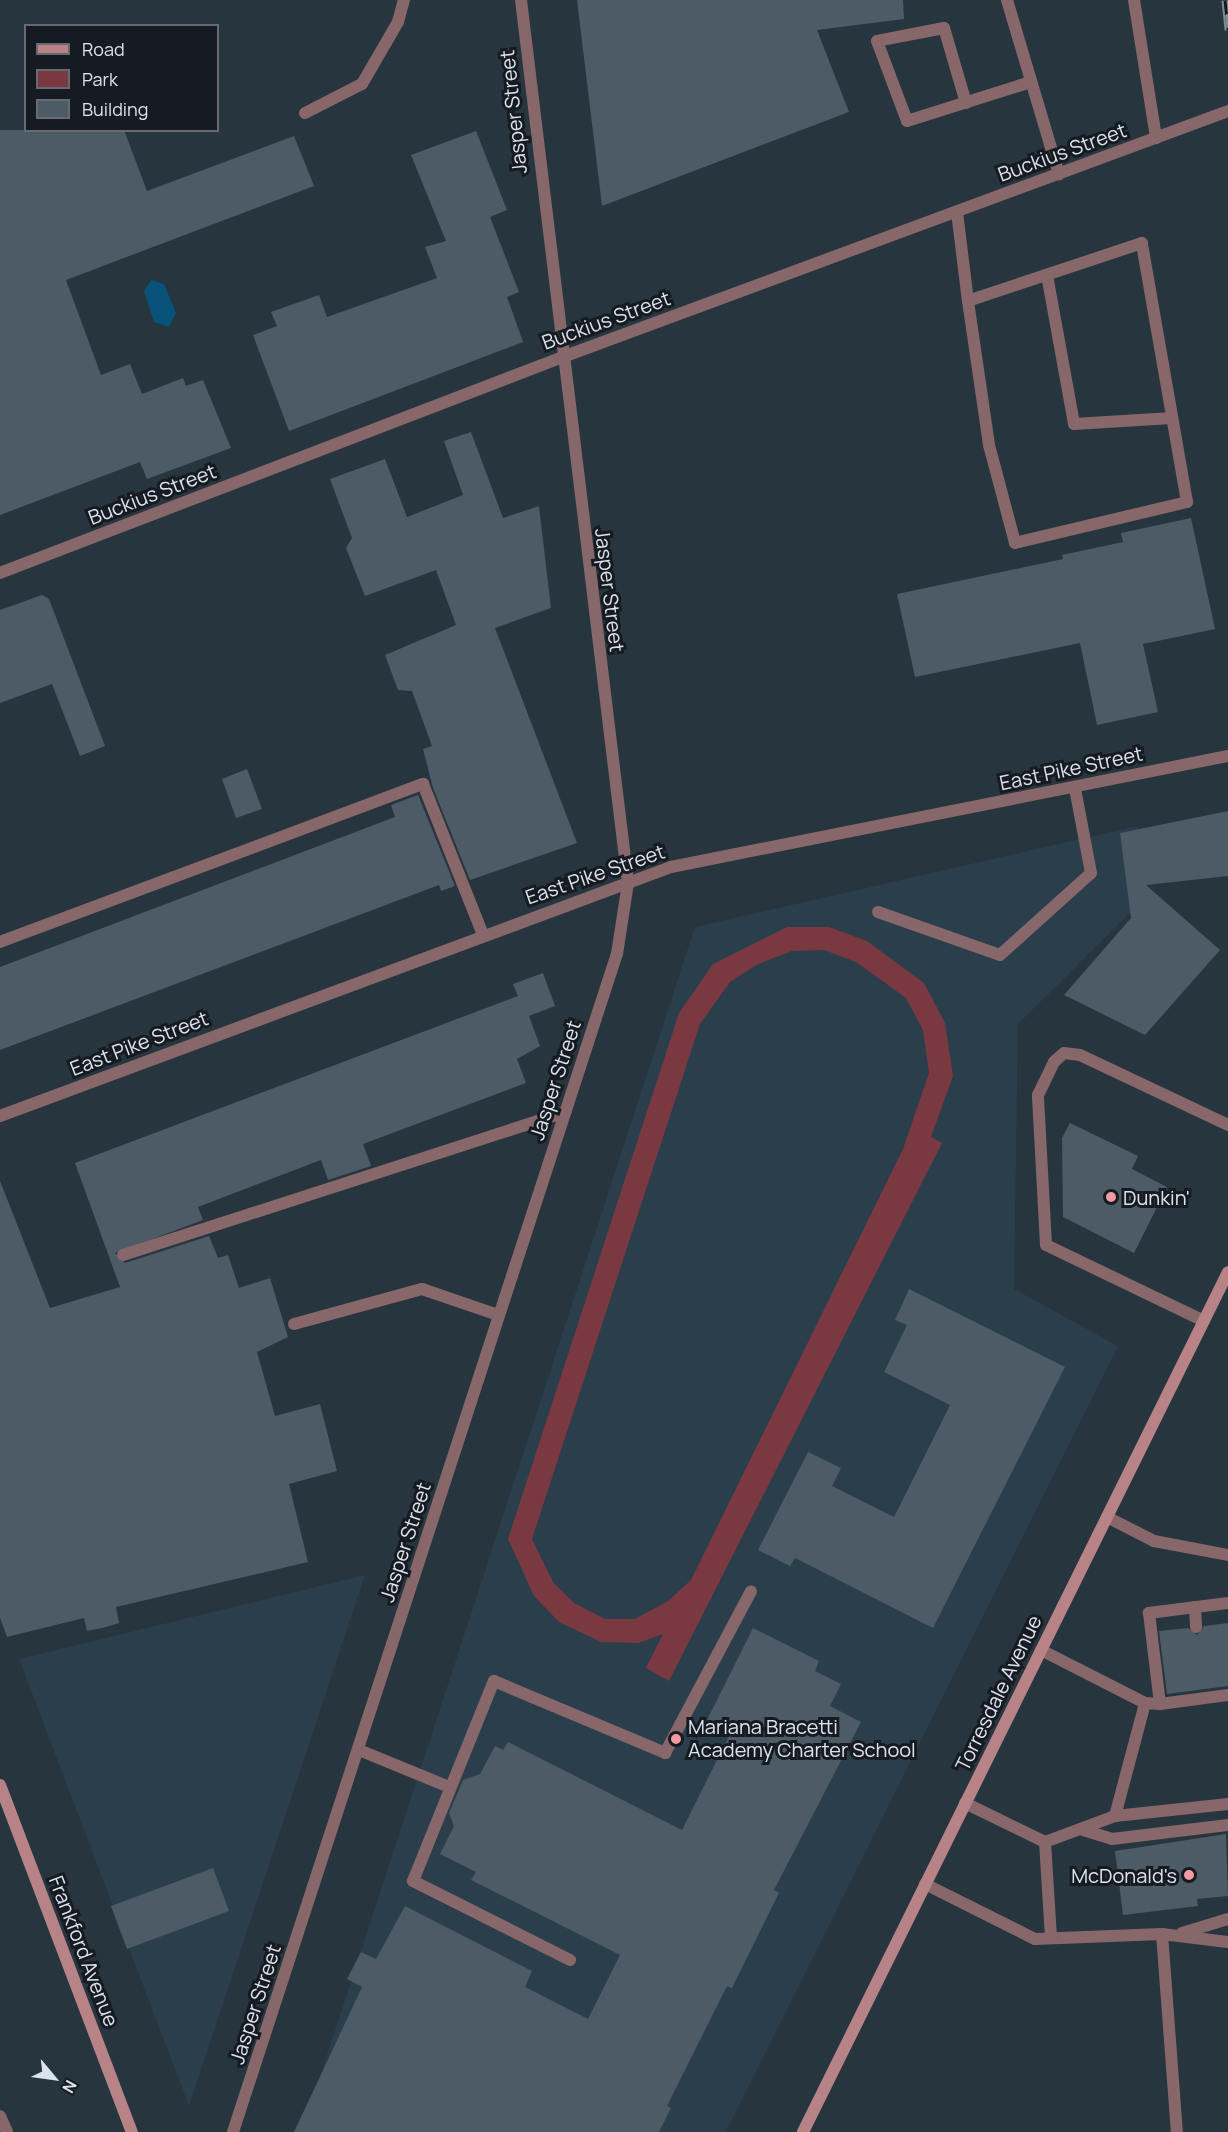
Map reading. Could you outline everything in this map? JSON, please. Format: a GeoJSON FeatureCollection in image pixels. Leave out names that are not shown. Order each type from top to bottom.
{"type":"FeatureCollection","features":[{"type":"Feature","properties":{"kind":"main road","name":"Torresdale Avenue"},"geometry":{"type":"LineString","coordinates":[[803,2132],[1228,1272]]}},
{"type":"Feature","properties":{"kind":"main road","name":"Frankford Avenue"},"geometry":{"type":"LineString","coordinates":[[1,1792],[132,2132]]}},
{"type":"Feature","properties":{"kind":"street"},"geometry":{"type":"LineString","coordinates":[[305,113],[362,84],[398,22],[404,0]]}},
{"type":"Feature","properties":{"kind":"street","name":"Jasper Street"},"geometry":{"type":"LineString","coordinates":[[233,2132],[617,954],[628,883],[560,357],[521,0]]}},
{"type":"Feature","properties":{"kind":"street"},"geometry":{"type":"LineString","coordinates":[[1006,0],[1059,174]]}},
{"type":"Feature","properties":{"kind":"street"},"geometry":{"type":"LineString","coordinates":[[1134,0],[1156,138]]}},
{"type":"Feature","properties":{"kind":"street"},"geometry":{"type":"LineString","coordinates":[[966,103],[944,28],[877,40],[907,121],[966,103],[1031,82]]}},
{"type":"Feature","properties":{"kind":"street","name":"Buckius Street"},"geometry":{"type":"LineString","coordinates":[[0,573],[560,357],[1228,111]]}},
{"type":"Feature","properties":{"kind":"street"},"geometry":{"type":"LineString","coordinates":[[957,212],[968,301],[989,445],[1015,543],[1187,502],[1142,243],[968,301]]}},
{"type":"Feature","properties":{"kind":"street"},"geometry":{"type":"LineString","coordinates":[[1047,274],[1074,424],[1172,418]]}},
{"type":"Feature","properties":{"kind":"street","name":"East Pike Street"},"geometry":{"type":"LineString","coordinates":[[0,1116],[671,867],[1228,756]]}},
{"type":"Feature","properties":{"kind":"street"},"geometry":{"type":"LineString","coordinates":[[0,942],[423,784],[483,935]]}},
{"type":"Feature","properties":{"kind":"street"},"geometry":{"type":"LineString","coordinates":[[878,912],[1000,955],[1091,873],[1075,788]]}},
{"type":"Feature","properties":{"kind":"street"},"geometry":{"type":"LineString","coordinates":[[1204,1321],[1046,1245],[1038,1095],[1054,1062],[1064,1053],[1080,1055],[1228,1125]]}},
{"type":"Feature","properties":{"kind":"street"},"geometry":{"type":"LineString","coordinates":[[123,1255],[565,1113]]}},
{"type":"Feature","properties":{"kind":"street"},"geometry":{"type":"LineString","coordinates":[[294,1324],[422,1288],[498,1315]]}},
{"type":"Feature","properties":{"kind":"street"},"geometry":{"type":"LineString","coordinates":[[1107,1518],[1154,1541],[1228,1555]]}},
{"type":"Feature","properties":{"kind":"street"},"geometry":{"type":"LineString","coordinates":[[570,1960],[413,1881],[449,1786],[494,1681],[665,1753],[751,1591]]}},
{"type":"Feature","properties":{"kind":"street"},"geometry":{"type":"LineString","coordinates":[[1160,1704],[1149,1613],[1228,1603]]}},
{"type":"Feature","properties":{"kind":"street"},"geometry":{"type":"LineString","coordinates":[[1195,1608],[1196,1627]]}},
{"type":"Feature","properties":{"kind":"street"},"geometry":{"type":"LineString","coordinates":[[1041,1650],[1145,1703],[1160,1704],[1204,1694],[1228,1695]]}},
{"type":"Feature","properties":{"kind":"street"},"geometry":{"type":"LineString","coordinates":[[1115,1816],[1145,1703]]}},
{"type":"Feature","properties":{"kind":"street"},"geometry":{"type":"LineString","coordinates":[[359,1750],[449,1786]]}},
{"type":"Feature","properties":{"kind":"street"},"geometry":{"type":"LineString","coordinates":[[965,1803],[1045,1842],[1083,1830],[1115,1816],[1228,1804]]}},
{"type":"Feature","properties":{"kind":"street"},"geometry":{"type":"LineString","coordinates":[[1083,1830],[1112,1839],[1228,1825]]}},
{"type":"Feature","properties":{"kind":"street"},"geometry":{"type":"LineString","coordinates":[[1045,1842],[1051,1938]]}},
{"type":"Feature","properties":{"kind":"street"},"geometry":{"type":"LineString","coordinates":[[925,1884],[1035,1940],[1168,1935],[1228,1942]]}},
{"type":"Feature","properties":{"kind":"street"},"geometry":{"type":"LineString","coordinates":[[1168,1935],[1228,1919]]}},
{"type":"Feature","properties":{"kind":"street"},"geometry":{"type":"LineString","coordinates":[[1168,1935],[1177,2132]]}},
{"type":"Feature","properties":{"kind":"street"},"geometry":{"type":"LineString","coordinates":[[0,2116],[6,2132]]}},
{"type":"Feature","properties":{"kind":"shaded area","name":"Mariana Bracetti Academy Charter School"},"geometry":{"type":"Polygon","coordinates":[[[1138,826],[1136,907],[1018,1024],[1014,1289],[1118,1346],[726,2132],[302,2132],[695,927],[1138,826]]]}},
{"type":"Feature","properties":{"kind":"shaded area"},"geometry":{"type":"Polygon","coordinates":[[[365,1575],[189,2106],[19,1659],[365,1575]]]}},
{"type":"Feature","properties":{"kind":"green space"},"geometry":{"type":"Polygon","coordinates":[[[787,927],[829,927],[867,941],[924,983],[945,1023],[953,1076],[931,1137],[942,1143],[669,1681],[646,1668],[663,1634],[638,1643],[601,1642],[559,1622],[534,1596],[508,1539],[679,1013],[713,964],[787,927]],[[824,950],[792,951],[758,964],[730,982],[700,1024],[532,1539],[553,1582],[574,1603],[605,1619],[635,1619],[668,1601],[691,1580],[903,1149],[929,1073],[923,1030],[906,998],[856,962],[824,950]]]}},
{"type":"Feature","properties":{"kind":"water"},"geometry":{"type":"Polygon","coordinates":[[[151,280],[164,284],[176,313],[169,327],[154,322],[144,291],[151,280]]]}},
{"type":"Feature","properties":{"kind":"building"},"geometry":{"type":"Polygon","coordinates":[[[577,0],[903,0],[904,19],[817,30],[849,112],[602,206],[577,0]]]}},
{"type":"Feature","properties":{"kind":"building"},"geometry":{"type":"Polygon","coordinates":[[[0,130],[125,132],[147,191],[294,136],[314,186],[66,280],[101,375],[130,364],[142,394],[183,378],[186,386],[203,380],[231,448],[147,479],[140,462],[0,515],[0,130]]]}},
{"type":"Feature","properties":{"kind":"building"},"geometry":{"type":"Polygon","coordinates":[[[476,131],[507,210],[490,217],[519,292],[507,297],[523,342],[289,431],[253,335],[277,326],[271,312],[319,295],[327,317],[437,278],[425,247],[446,241],[411,155],[476,131]]]}},
{"type":"Feature","properties":{"kind":"building"},"geometry":{"type":"Polygon","coordinates":[[[471,432],[503,518],[539,506],[551,608],[495,628],[577,843],[470,880],[433,788],[423,749],[432,746],[412,691],[398,690],[385,655],[456,625],[436,570],[365,596],[346,548],[352,538],[330,479],[385,459],[407,517],[463,495],[444,441],[471,432]]]}},
{"type":"Feature","properties":{"kind":"building"},"geometry":{"type":"Polygon","coordinates":[[[1191,518],[1215,629],[1143,644],[1158,712],[1097,725],[1080,643],[915,677],[897,594],[1063,559],[1062,555],[1123,542],[1121,533],[1191,518]]]}},
{"type":"Feature","properties":{"kind":"building"},"geometry":{"type":"Polygon","coordinates":[[[42,595],[49,599],[105,746],[80,756],[52,684],[0,703],[0,610],[42,595]]]}},
{"type":"Feature","properties":{"kind":"building"},"geometry":{"type":"Polygon","coordinates":[[[247,769],[262,809],[236,818],[222,779],[247,769]]]}},
{"type":"Feature","properties":{"kind":"building"},"geometry":{"type":"Polygon","coordinates":[[[418,795],[455,886],[441,891],[439,885],[0,1050],[0,967],[395,817],[391,805],[418,795]]]}},
{"type":"Feature","properties":{"kind":"building"},"geometry":{"type":"Polygon","coordinates":[[[1228,811],[1228,876],[1146,885],[1220,950],[1145,1035],[1064,995],[1131,918],[1120,833],[1228,811]]]}},
{"type":"Feature","properties":{"kind":"building"},"geometry":{"type":"Polygon","coordinates":[[[543,973],[555,1006],[529,1016],[540,1046],[517,1059],[526,1083],[363,1144],[371,1166],[328,1180],[321,1160],[198,1207],[203,1220],[115,1253],[125,1263],[209,1236],[218,1258],[228,1255],[239,1288],[270,1278],[288,1337],[257,1352],[275,1416],[320,1404],[337,1471],[289,1484],[308,1562],[116,1607],[119,1623],[106,1627],[87,1631],[84,1618],[7,1637],[0,1618],[0,1181],[50,1308],[120,1287],[75,1163],[518,996],[513,984],[543,973]]]}},
{"type":"Feature","properties":{"kind":"building"},"geometry":{"type":"Polygon","coordinates":[[[1070,1123],[1138,1156],[1132,1169],[1167,1187],[1134,1253],[1063,1217],[1062,1138],[1070,1123]]]}},
{"type":"Feature","properties":{"kind":"building"},"geometry":{"type":"Polygon","coordinates":[[[909,1289],[1065,1367],[933,1628],[795,1558],[790,1566],[758,1550],[808,1452],[841,1468],[832,1486],[894,1517],[950,1405],[884,1372],[907,1325],[895,1320],[909,1289]]]}},
{"type":"Feature","properties":{"kind":"building"},"geometry":{"type":"Polygon","coordinates":[[[1228,1623],[1228,1686],[1167,1694],[1159,1631],[1188,1628],[1197,1635],[1204,1626],[1228,1623]]]}},
{"type":"Feature","properties":{"kind":"building"},"geometry":{"type":"Polygon","coordinates":[[[753,1628],[819,1661],[815,1671],[841,1684],[830,1706],[861,1722],[774,1890],[779,1893],[732,1988],[727,1986],[667,2106],[671,2108],[659,2132],[294,2132],[362,1987],[347,1979],[361,1952],[376,1959],[405,1906],[532,1971],[525,1987],[588,2019],[620,1955],[471,1880],[476,1872],[440,1854],[454,1826],[449,1813],[463,1780],[480,1774],[495,1746],[503,1750],[508,1742],[682,1830],[730,1734],[706,1722],[753,1628]]]}},
{"type":"Feature","properties":{"kind":"building"},"geometry":{"type":"Polygon","coordinates":[[[1226,1834],[1228,1896],[1197,1899],[1198,1906],[1123,1915],[1115,1851],[1226,1834]]]}},
{"type":"Feature","properties":{"kind":"building"},"geometry":{"type":"Polygon","coordinates":[[[213,1868],[229,1911],[127,1949],[111,1906],[213,1868]]]}},
{"type":"Feature","properties":{"kind":"railway"},"geometry":{"type":"LineString","coordinates":[[1225,0],[1228,30]]}},
{"type":"Feature","properties":{"kind":"place","name":"Dunkin'"},"geometry":{"type":"Point","coordinates":[1111,1197]}},
{"type":"Feature","properties":{"kind":"place","name":"Mariana Bracetti Academy Charter School"},"geometry":{"type":"Point","coordinates":[676,1739]}},
{"type":"Feature","properties":{"kind":"place","name":"McDonald's"},"geometry":{"type":"Point","coordinates":[1189,1875]}}]}
